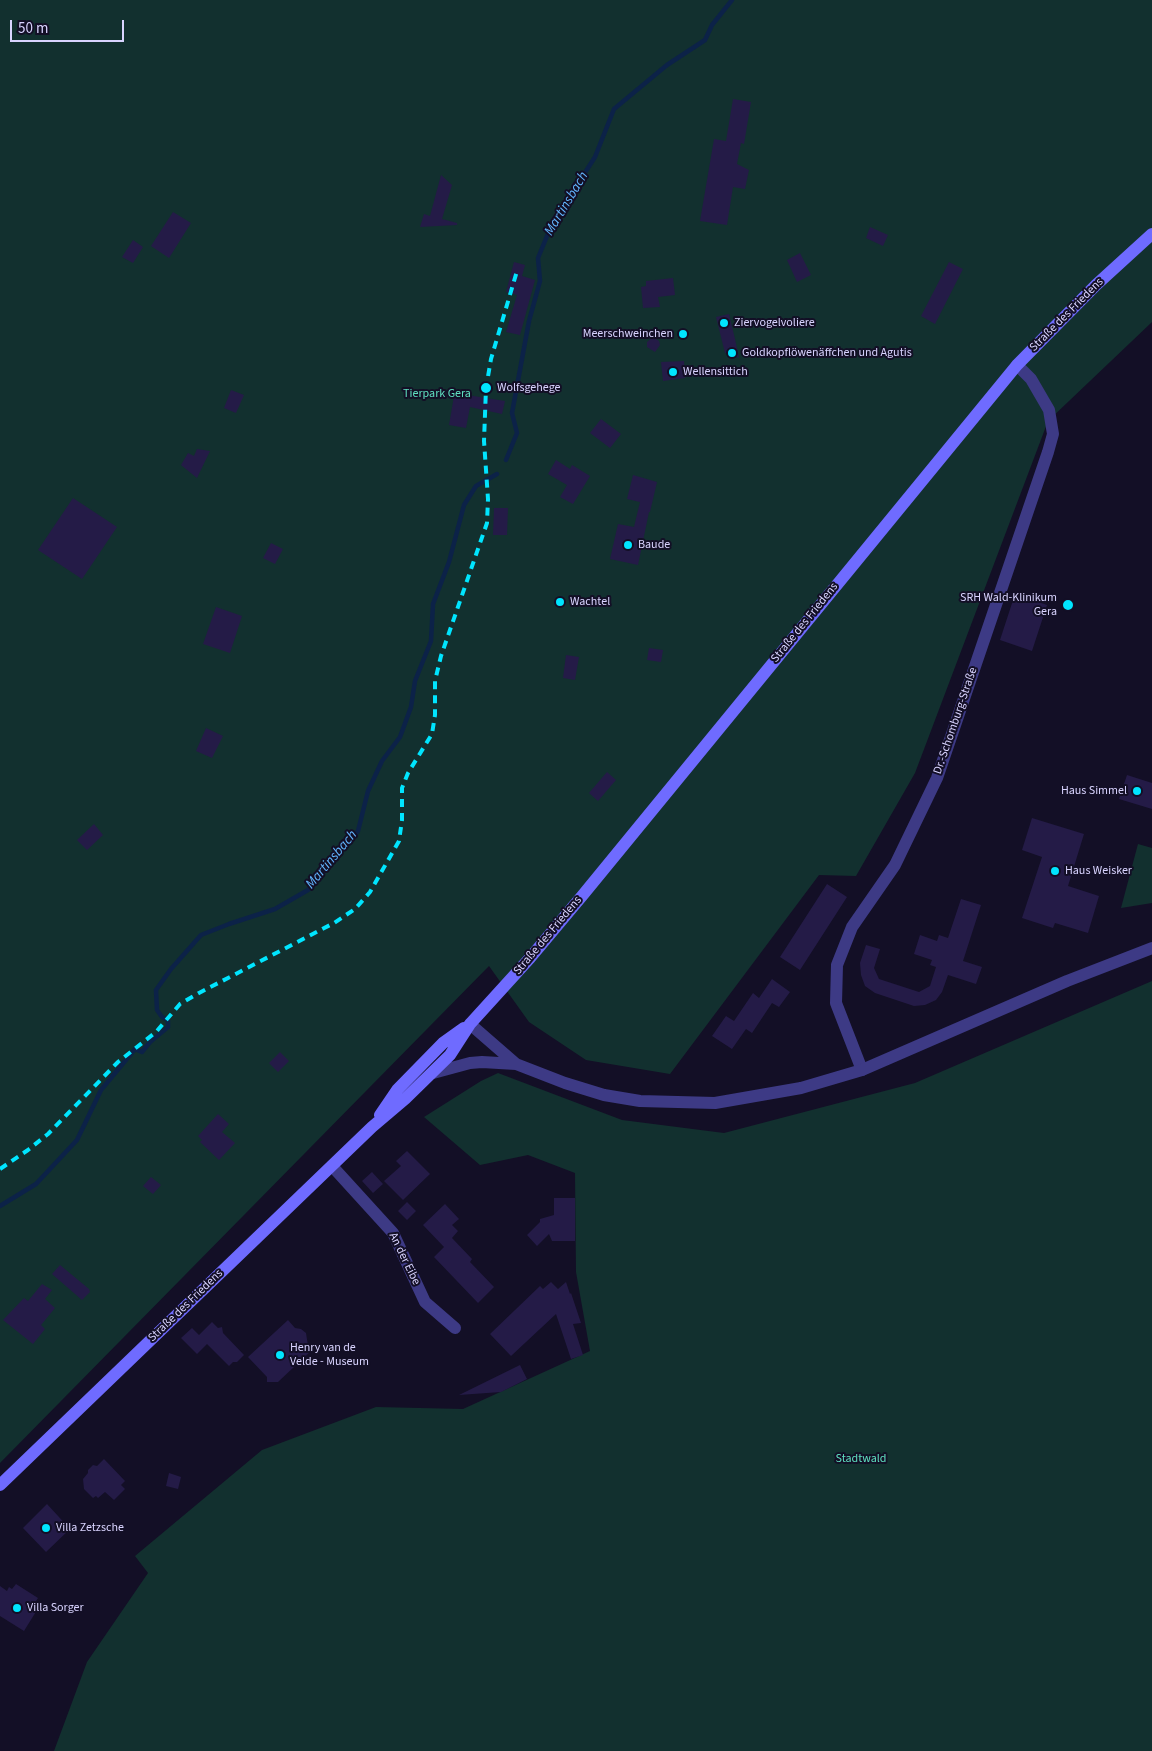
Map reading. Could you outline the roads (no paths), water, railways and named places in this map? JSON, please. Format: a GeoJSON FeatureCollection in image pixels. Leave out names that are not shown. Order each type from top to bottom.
{"type":"FeatureCollection","features":[{"type":"Feature","properties":{"kind":"main road","name":"Straße des Friedens"},"geometry":{"type":"LineString","coordinates":[[0,1485],[372,1127],[433,1073],[452,1052],[470,1024],[530,958],[582,896],[1017,365],[1096,285],[1152,234]]}},
{"type":"Feature","properties":{"kind":"main road","name":"Straße des Friedens"},"geometry":{"type":"LineString","coordinates":[[372,1127],[397,1090],[443,1043],[470,1024]]}},
{"type":"Feature","properties":{"kind":"street","name":"Dr.-Schomburg-Straße"},"geometry":{"type":"LineString","coordinates":[[862,1070],[836,1002],[837,965],[852,926],[895,865],[937,778],[1053,434],[1050,410],[1031,378],[1017,365]]}},
{"type":"Feature","properties":{"kind":"street"},"geometry":{"type":"LineString","coordinates":[[433,1073],[455,1066],[482,1062],[516,1064],[565,1083],[604,1095],[640,1101],[715,1104],[801,1088],[862,1070],[1066,981],[1152,948]]}},
{"type":"Feature","properties":{"kind":"street"},"geometry":{"type":"LineString","coordinates":[[470,1024],[516,1064]]}},
{"type":"Feature","properties":{"kind":"street","name":"An der Eibe"},"geometry":{"type":"LineString","coordinates":[[332,1166],[393,1232],[426,1302],[455,1328]]}},
{"type":"Feature","properties":{"kind":"waterway","name":"Martinsbach"},"geometry":{"type":"LineString","coordinates":[[506,460],[517,433],[512,413],[529,321],[540,281],[538,258],[552,224],[595,157],[614,109],[667,65],[705,40],[712,25],[732,0]]}},
{"type":"Feature","properties":{"kind":"waterway","name":"Martinsbach"},"geometry":{"type":"LineString","coordinates":[[0,1206],[36,1184],[77,1140],[101,1090],[135,1049],[142,1052],[150,1042],[168,1027],[168,1020],[162,1017],[157,1010],[156,990],[171,969],[201,935],[275,909],[308,890],[358,831],[368,791],[382,761],[400,737],[411,707],[415,681],[431,641],[433,604],[449,562],[464,505],[476,486],[497,474]]}},
{"type":"Feature","properties":{"kind":"railway"},"geometry":{"type":"LineString","coordinates":[[0,1169],[48,1134],[118,1062],[156,1032],[180,1004],[334,923],[355,909],[370,892],[399,841],[402,820],[402,788],[408,773],[432,734],[435,715],[435,681],[441,656],[487,523],[488,499],[484,441],[486,388],[491,359],[517,271]]}},
{"type":"Feature","properties":{"kind":"place","name":"Ziervogelvoliere"},"geometry":{"type":"Point","coordinates":[724,323]}},
{"type":"Feature","properties":{"kind":"place","name":"Meerschweinchen"},"geometry":{"type":"Point","coordinates":[683,334]}},
{"type":"Feature","properties":{"kind":"place","name":"Goldkopflöwenäffchen und Agutis"},"geometry":{"type":"Point","coordinates":[732,353]}},
{"type":"Feature","properties":{"kind":"place","name":"Wellensittich"},"geometry":{"type":"Point","coordinates":[673,372]}},
{"type":"Feature","properties":{"kind":"place","name":"Wolfsgehege"},"geometry":{"type":"Point","coordinates":[486,388]}},
{"type":"Feature","properties":{"kind":"place","name":"Baude"},"geometry":{"type":"Point","coordinates":[628,545]}},
{"type":"Feature","properties":{"kind":"place","name":"Wachtel"},"geometry":{"type":"Point","coordinates":[560,602]}},
{"type":"Feature","properties":{"kind":"place","name":"SRH Wald-Klinikum Gera"},"geometry":{"type":"Point","coordinates":[1068,605]}},
{"type":"Feature","properties":{"kind":"place","name":"Haus Simmel"},"geometry":{"type":"Point","coordinates":[1137,791]}},
{"type":"Feature","properties":{"kind":"place","name":"Haus Weisker"},"geometry":{"type":"Point","coordinates":[1055,871]}},
{"type":"Feature","properties":{"kind":"place","name":"Henry van de Velde - Museum"},"geometry":{"type":"Point","coordinates":[280,1355]}},
{"type":"Feature","properties":{"kind":"place","name":"Villa Zetzsche"},"geometry":{"type":"Point","coordinates":[46,1528]}},
{"type":"Feature","properties":{"kind":"place","name":"Villa Sorger"},"geometry":{"type":"Point","coordinates":[17,1608]}},
{"type":"Feature","properties":{"kind":"park label","name":"Tierpark Gera"},"geometry":{"type":"Point","coordinates":[437,394]}},
{"type":"Feature","properties":{"kind":"park label","name":"Stadtwald"},"geometry":{"type":"Point","coordinates":[861,1459]}}]}
